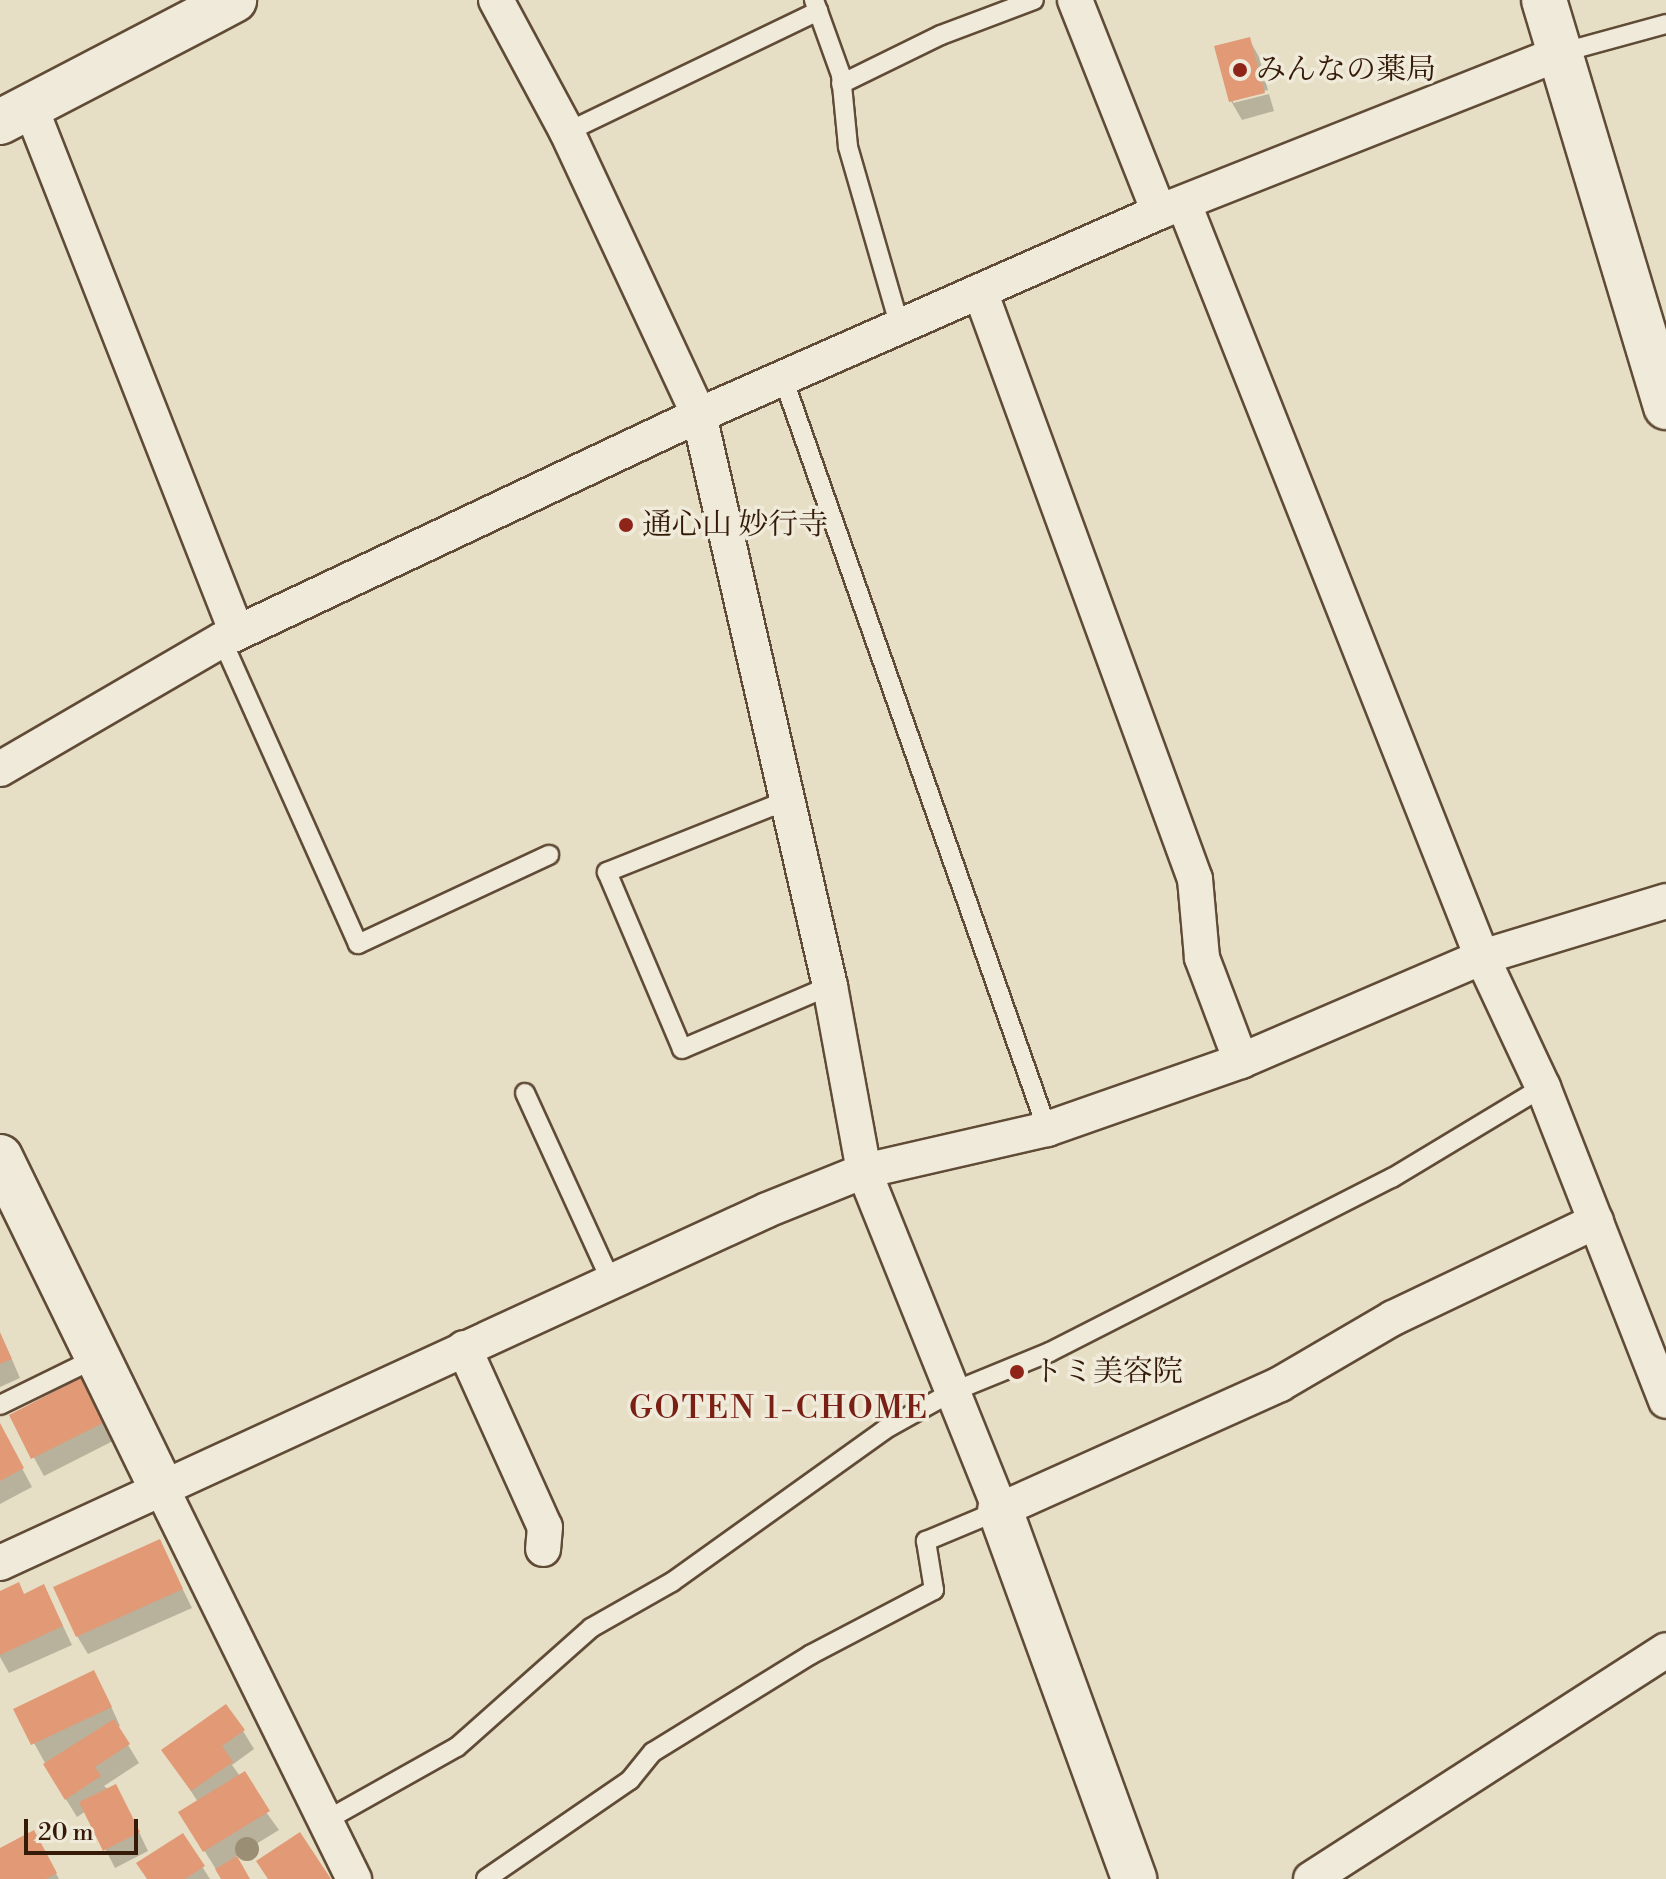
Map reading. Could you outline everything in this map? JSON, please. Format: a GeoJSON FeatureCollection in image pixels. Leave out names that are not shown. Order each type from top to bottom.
{"type":"FeatureCollection","features":[{"type":"Feature","properties":{"kind":"street"},"geometry":{"type":"LineString","coordinates":[[230,636],[15,114],[234,0]]}},
{"type":"Feature","properties":{"kind":"street"},"geometry":{"type":"LineString","coordinates":[[496,0],[567,132],[699,415],[830,986],[864,1171],[1000,1510],[1134,1879]]}},
{"type":"Feature","properties":{"kind":"street"},"geometry":{"type":"LineString","coordinates":[[1075,0],[1172,208],[1482,957],[1543,1087],[1666,1401]]}},
{"type":"Feature","properties":{"kind":"street"},"geometry":{"type":"LineString","coordinates":[[1544,0],[1666,407]]}},
{"type":"Feature","properties":{"kind":"street"},"geometry":{"type":"LineString","coordinates":[[0,769],[230,636],[699,415],[1172,208],[1560,53]]}},
{"type":"Feature","properties":{"kind":"street"},"geometry":{"type":"LineString","coordinates":[[980,291],[1195,879],[1202,958],[1241,1061]]}},
{"type":"Feature","properties":{"kind":"street"},"geometry":{"type":"LineString","coordinates":[[0,1563],[767,1210],[864,1171],[1047,1129],[1241,1061],[1482,957],[1666,901]]}},
{"type":"Feature","properties":{"kind":"street"},"geometry":{"type":"LineString","coordinates":[[0,1157],[354,1879]]}},
{"type":"Feature","properties":{"kind":"street"},"geometry":{"type":"LineString","coordinates":[[1000,1510],[1280,1384],[1393,1318],[1596,1221]]}},
{"type":"Feature","properties":{"kind":"street"},"geometry":{"type":"LineString","coordinates":[[464,1348],[545,1527],[543,1549]]}},
{"type":"Feature","properties":{"kind":"street"},"geometry":{"type":"LineString","coordinates":[[1311,1879],[1666,1650]]}},
{"type":"Feature","properties":{"kind":"lane"},"geometry":{"type":"LineString","coordinates":[[841,84],[941,35],[1034,0]]}},
{"type":"Feature","properties":{"kind":"lane"},"geometry":{"type":"LineString","coordinates":[[567,132],[816,5],[841,84],[848,147],[900,327]]}},
{"type":"Feature","properties":{"kind":"lane"},"geometry":{"type":"LineString","coordinates":[[1560,53],[1666,24]]}},
{"type":"Feature","properties":{"kind":"lane"},"geometry":{"type":"LineString","coordinates":[[783,378],[1047,1129]]}},
{"type":"Feature","properties":{"kind":"lane"},"geometry":{"type":"LineString","coordinates":[[230,636],[358,944],[549,855]]}},
{"type":"Feature","properties":{"kind":"lane"},"geometry":{"type":"LineString","coordinates":[[788,800],[607,872],[682,1049],[830,986]]}},
{"type":"Feature","properties":{"kind":"lane"},"geometry":{"type":"LineString","coordinates":[[325,1821],[457,1747],[591,1628],[672,1582],[884,1430],[952,1392],[1050,1352],[1392,1178],[1543,1087]]}},
{"type":"Feature","properties":{"kind":"lane"},"geometry":{"type":"LineString","coordinates":[[525,1093],[611,1281]]}},
{"type":"Feature","properties":{"kind":"lane"},"geometry":{"type":"LineString","coordinates":[[0,1405],[98,1357]]}},
{"type":"Feature","properties":{"kind":"lane"},"geometry":{"type":"LineString","coordinates":[[486,1879],[630,1780],[653,1752],[810,1655],[934,1590],[926,1541],[1000,1510]]}},
{"type":"Feature","properties":{"kind":"building","name":"みんなの薬局"},"geometry":{"type":"Polygon","coordinates":[[[1250,37],[1265,93],[1229,102],[1214,46],[1250,37]]]}},
{"type":"Feature","properties":{"kind":"building"},"geometry":{"type":"Polygon","coordinates":[[[0,1333],[12,1359],[0,1364],[0,1333]]]}},
{"type":"Feature","properties":{"kind":"building"},"geometry":{"type":"Polygon","coordinates":[[[84,1376],[107,1421],[31,1459],[9,1415],[84,1376]]]}},
{"type":"Feature","properties":{"kind":"building"},"geometry":{"type":"Polygon","coordinates":[[[0,1423],[24,1468],[0,1481],[0,1423]]]}},
{"type":"Feature","properties":{"kind":"building"},"geometry":{"type":"Polygon","coordinates":[[[160,1539],[183,1589],[76,1637],[53,1587],[160,1539]]]}},
{"type":"Feature","properties":{"kind":"building"},"geometry":{"type":"Polygon","coordinates":[[[19,1582],[24,1594],[44,1584],[63,1626],[0,1655],[0,1591],[19,1582]]]}},
{"type":"Feature","properties":{"kind":"building"},"geometry":{"type":"Polygon","coordinates":[[[94,1670],[112,1707],[31,1745],[13,1709],[94,1670]]]}},
{"type":"Feature","properties":{"kind":"building"},"geometry":{"type":"Polygon","coordinates":[[[226,1704],[245,1730],[222,1746],[233,1762],[191,1791],[161,1750],[226,1704]]]}},
{"type":"Feature","properties":{"kind":"building"},"geometry":{"type":"Polygon","coordinates":[[[114,1719],[130,1744],[95,1767],[101,1776],[65,1800],[43,1764],[114,1719]]]}},
{"type":"Feature","properties":{"kind":"building"},"geometry":{"type":"Polygon","coordinates":[[[245,1771],[270,1811],[203,1852],[178,1812],[245,1771]]]}},
{"type":"Feature","properties":{"kind":"building"},"geometry":{"type":"Polygon","coordinates":[[[116,1784],[140,1832],[103,1851],[79,1802],[116,1784]]]}},
{"type":"Feature","properties":{"kind":"building"},"geometry":{"type":"Polygon","coordinates":[[[34,1830],[57,1873],[46,1879],[0,1879],[0,1848],[34,1830]]]}},
{"type":"Feature","properties":{"kind":"building"},"geometry":{"type":"Polygon","coordinates":[[[300,1832],[331,1879],[268,1879],[256,1861],[300,1832]]]}},
{"type":"Feature","properties":{"kind":"building"},"geometry":{"type":"Polygon","coordinates":[[[183,1833],[205,1866],[185,1879],[147,1879],[136,1863],[183,1833]]]}},
{"type":"Feature","properties":{"kind":"building"},"geometry":{"type":"Polygon","coordinates":[[[237,1856],[250,1879],[221,1879],[215,1869],[237,1856]]]}},
{"type":"Feature","properties":{"kind":"place","name":"みんなの薬局"},"geometry":{"type":"Point","coordinates":[1240,70]}},
{"type":"Feature","properties":{"kind":"place","name":"通心山 妙行寺"},"geometry":{"type":"Point","coordinates":[626,525]}},
{"type":"Feature","properties":{"kind":"place","name":"トミ美容院"},"geometry":{"type":"Point","coordinates":[1017,1372]}},
{"type":"Feature","properties":{"kind":"district","name":"GOTEN 1-CHOME"},"geometry":{"type":"Point","coordinates":[779,1408]}}]}
